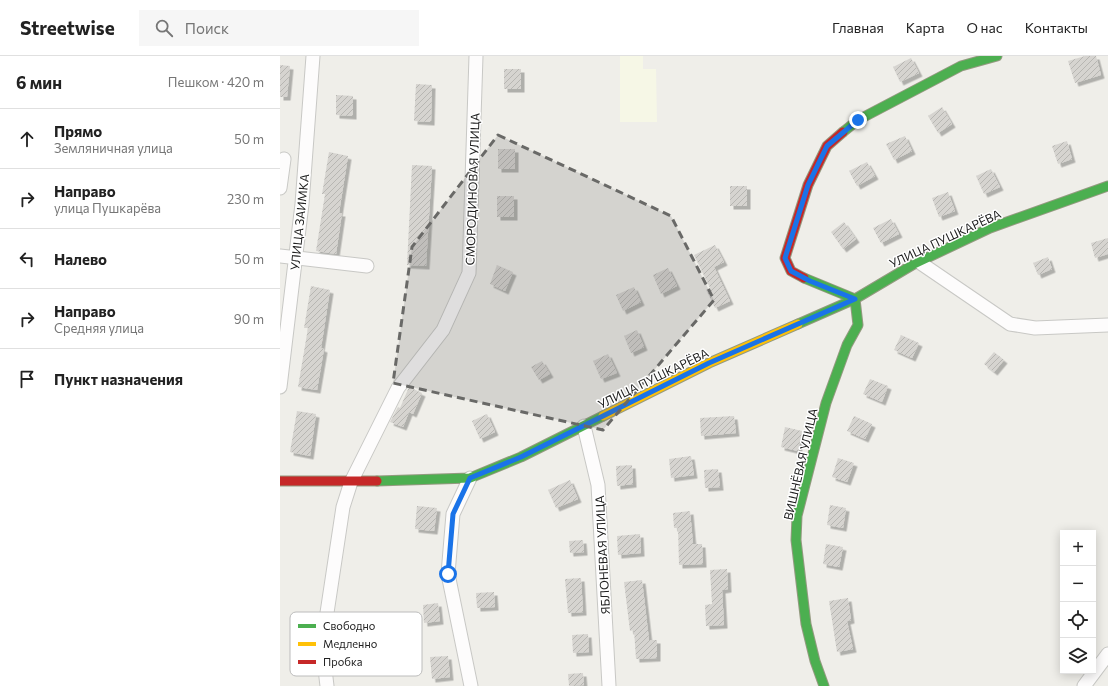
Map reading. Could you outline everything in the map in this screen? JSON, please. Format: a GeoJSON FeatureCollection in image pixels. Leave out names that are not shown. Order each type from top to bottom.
{"type":"FeatureCollection","features":[{"type":"Feature","properties":{"kind":"street","name":"УЛИЦА ЗАИМКА"},"geometry":{"type":"LineString","coordinates":[[280,387],[302,204],[313,56]]}},
{"type":"Feature","properties":{"kind":"street","name":"СМОРОДИНОВАЯ УЛИЦА"},"geometry":{"type":"LineString","coordinates":[[327,612],[343,507],[351,482],[398,388],[443,330],[469,273],[476,56]]}},
{"type":"Feature","properties":{"kind":"street"},"geometry":{"type":"LineString","coordinates":[[855,299],[810,281],[791,271],[785,258],[808,185],[827,146],[858,120],[962,66],[997,56]]}},
{"type":"Feature","properties":{"kind":"street"},"geometry":{"type":"LineString","coordinates":[[280,188],[284,159]]}},
{"type":"Feature","properties":{"kind":"street","name":"УЛИЦА ПУШКАРЁВА"},"geometry":{"type":"LineString","coordinates":[[280,481],[351,482],[470,478],[521,457],[709,363],[855,299],[883,280],[990,228],[1108,186]]}},
{"type":"Feature","properties":{"kind":"street"},"geometry":{"type":"LineString","coordinates":[[280,256],[367,266]]}},
{"type":"Feature","properties":{"kind":"street"},"geometry":{"type":"LineString","coordinates":[[919,262],[1010,324],[1035,328],[1108,326]]}},
{"type":"Feature","properties":{"kind":"street","name":"ВИШНЁВАЯ УЛИЦА"},"geometry":{"type":"LineString","coordinates":[[824,686],[815,661],[806,624],[796,540],[797,516],[826,403],[847,345],[858,325],[855,299]]}},
{"type":"Feature","properties":{"kind":"street","name":"ЯБЛОНЕВАЯ УЛИЦА"},"geometry":{"type":"LineString","coordinates":[[584,426],[598,485],[609,686]]}},
{"type":"Feature","properties":{"kind":"street"},"geometry":{"type":"LineString","coordinates":[[470,478],[453,514],[448,574],[471,686]]}},
{"type":"Feature","properties":{"kind":"street"},"geometry":{"type":"LineString","coordinates":[[1084,686],[1108,654]]}},
{"type":"Feature","properties":{"kind":"street","name":"СМОРОДИНОВАЯ УЛИЦА"},"geometry":{"type":"LineString","coordinates":[[326,676],[327,686]]}},
{"type":"Feature","properties":{"kind":"highlighted area"},"geometry":{"type":"Polygon","coordinates":[[[498,135],[671,216],[714,300],[603,430],[393,383],[412,247],[498,135]]]}},
{"type":"Feature","properties":{"kind":"shaded area"},"geometry":{"type":"Polygon","coordinates":[[[620,56],[643,56],[643,69],[656,69],[657,122],[620,122],[620,56]]]}},
{"type":"Feature","properties":{"kind":"building"},"geometry":{"type":"Polygon","coordinates":[[[1085,56],[1096,56],[1101,75],[1075,83],[1068,61],[1085,56]]]}},
{"type":"Feature","properties":{"kind":"building"},"geometry":{"type":"Polygon","coordinates":[[[911,58],[919,73],[900,82],[893,67],[911,58]]]}},
{"type":"Feature","properties":{"kind":"building"},"geometry":{"type":"Polygon","coordinates":[[[280,65],[290,66],[287,97],[280,97],[280,65]]]}},
{"type":"Feature","properties":{"kind":"building"},"geometry":{"type":"Polygon","coordinates":[[[504,69],[521,69],[521,89],[504,89],[504,69]]]}},
{"type":"Feature","properties":{"kind":"building"},"geometry":{"type":"Polygon","coordinates":[[[416,84],[432,85],[431,122],[414,121],[416,84]]]}},
{"type":"Feature","properties":{"kind":"building"},"geometry":{"type":"Polygon","coordinates":[[[336,95],[353,96],[353,116],[336,115],[336,95]]]}},
{"type":"Feature","properties":{"kind":"building"},"geometry":{"type":"Polygon","coordinates":[[[942,107],[952,124],[938,133],[928,116],[942,107]]]}},
{"type":"Feature","properties":{"kind":"building"},"geometry":{"type":"Polygon","coordinates":[[[905,136],[912,151],[894,160],[886,144],[905,136]]]}},
{"type":"Feature","properties":{"kind":"building"},"geometry":{"type":"Polygon","coordinates":[[[1067,141],[1072,159],[1058,164],[1052,146],[1067,141]]]}},
{"type":"Feature","properties":{"kind":"building"},"geometry":{"type":"Polygon","coordinates":[[[498,149],[515,149],[515,169],[498,169],[498,149]]]}},
{"type":"Feature","properties":{"kind":"building"},"geometry":{"type":"Polygon","coordinates":[[[329,152],[348,156],[339,213],[342,213],[336,254],[316,251],[325,194],[322,194],[329,152]]]}},
{"type":"Feature","properties":{"kind":"building"},"geometry":{"type":"Polygon","coordinates":[[[867,162],[875,176],[857,186],[849,171],[867,162]]]}},
{"type":"Feature","properties":{"kind":"building"},"geometry":{"type":"Polygon","coordinates":[[[412,165],[432,166],[426,266],[407,265],[412,165]]]}},
{"type":"Feature","properties":{"kind":"building"},"geometry":{"type":"Polygon","coordinates":[[[991,169],[1000,187],[984,194],[976,176],[991,169]]]}},
{"type":"Feature","properties":{"kind":"building"},"geometry":{"type":"Polygon","coordinates":[[[730,186],[747,186],[747,206],[730,206],[730,186]]]}},
{"type":"Feature","properties":{"kind":"building"},"geometry":{"type":"Polygon","coordinates":[[[948,192],[955,211],[939,217],[932,198],[948,192]]]}},
{"type":"Feature","properties":{"kind":"building"},"geometry":{"type":"Polygon","coordinates":[[[497,196],[514,196],[514,217],[497,217],[497,196]]]}},
{"type":"Feature","properties":{"kind":"building"},"geometry":{"type":"Polygon","coordinates":[[[891,219],[899,234],[881,243],[873,228],[891,219]]]}},
{"type":"Feature","properties":{"kind":"building"},"geometry":{"type":"Polygon","coordinates":[[[844,222],[856,239],[843,249],[831,232],[844,222]]]}},
{"type":"Feature","properties":{"kind":"building"},"geometry":{"type":"Polygon","coordinates":[[[1108,238],[1108,254],[1095,258],[1091,243],[1108,238]]]}},
{"type":"Feature","properties":{"kind":"building"},"geometry":{"type":"Polygon","coordinates":[[[715,245],[724,262],[714,267],[730,301],[715,308],[706,290],[710,288],[694,255],[715,245]]]}},
{"type":"Feature","properties":{"kind":"building"},"geometry":{"type":"Polygon","coordinates":[[[1048,257],[1052,269],[1038,275],[1033,263],[1048,257]]]}},
{"type":"Feature","properties":{"kind":"building"},"geometry":{"type":"Polygon","coordinates":[[[497,265],[513,272],[505,291],[490,284],[497,265]]]}},
{"type":"Feature","properties":{"kind":"building"},"geometry":{"type":"Polygon","coordinates":[[[668,268],[677,286],[661,294],[653,275],[668,268]]]}},
{"type":"Feature","properties":{"kind":"building"},"geometry":{"type":"Polygon","coordinates":[[[311,286],[330,290],[321,348],[324,349],[317,390],[298,387],[308,328],[304,328],[311,286]]]}},
{"type":"Feature","properties":{"kind":"building"},"geometry":{"type":"Polygon","coordinates":[[[634,287],[641,302],[623,311],[616,295],[634,287]]]}},
{"type":"Feature","properties":{"kind":"building"},"geometry":{"type":"Polygon","coordinates":[[[637,330],[644,347],[631,353],[624,336],[637,330]]]}},
{"type":"Feature","properties":{"kind":"building"},"geometry":{"type":"Polygon","coordinates":[[[901,335],[919,343],[912,358],[894,350],[901,335]]]}},
{"type":"Feature","properties":{"kind":"building"},"geometry":{"type":"Polygon","coordinates":[[[994,352],[1004,360],[994,372],[984,364],[994,352]]]}},
{"type":"Feature","properties":{"kind":"building"},"geometry":{"type":"Polygon","coordinates":[[[608,354],[617,373],[601,379],[593,361],[608,354]]]}},
{"type":"Feature","properties":{"kind":"building"},"geometry":{"type":"Polygon","coordinates":[[[542,361],[550,374],[539,380],[531,367],[542,361]]]}},
{"type":"Feature","properties":{"kind":"building"},"geometry":{"type":"Polygon","coordinates":[[[870,379],[888,386],[882,402],[863,394],[870,379]]]}},
{"type":"Feature","properties":{"kind":"building"},"geometry":{"type":"Polygon","coordinates":[[[409,387],[422,393],[413,414],[409,412],[403,427],[390,422],[398,407],[400,408],[409,387]]]}},
{"type":"Feature","properties":{"kind":"building"},"geometry":{"type":"Polygon","coordinates":[[[297,411],[316,414],[310,456],[290,452],[297,411]]]}},
{"type":"Feature","properties":{"kind":"building"},"geometry":{"type":"Polygon","coordinates":[[[487,414],[495,432],[480,439],[472,421],[487,414]]]}},
{"type":"Feature","properties":{"kind":"building"},"geometry":{"type":"Polygon","coordinates":[[[734,416],[736,433],[701,436],[700,418],[734,416]]]}},
{"type":"Feature","properties":{"kind":"building"},"geometry":{"type":"Polygon","coordinates":[[[854,416],[872,424],[865,439],[847,431],[854,416]]]}},
{"type":"Feature","properties":{"kind":"building"},"geometry":{"type":"Polygon","coordinates":[[[785,427],[802,431],[798,451],[781,447],[785,427]]]}},
{"type":"Feature","properties":{"kind":"building"},"geometry":{"type":"Polygon","coordinates":[[[691,456],[694,475],[671,478],[669,459],[691,456]]]}},
{"type":"Feature","properties":{"kind":"building"},"geometry":{"type":"Polygon","coordinates":[[[838,458],[854,463],[847,482],[832,477],[838,458]]]}},
{"type":"Feature","properties":{"kind":"building"},"geometry":{"type":"Polygon","coordinates":[[[632,465],[633,484],[617,486],[616,466],[632,465]]]}},
{"type":"Feature","properties":{"kind":"building"},"geometry":{"type":"Polygon","coordinates":[[[718,469],[720,487],[705,488],[704,470],[718,469]]]}},
{"type":"Feature","properties":{"kind":"building"},"geometry":{"type":"Polygon","coordinates":[[[570,480],[578,499],[556,508],[548,490],[570,480]]]}},
{"type":"Feature","properties":{"kind":"building"},"geometry":{"type":"Polygon","coordinates":[[[830,505],[846,508],[843,528],[827,525],[830,505]]]}},
{"type":"Feature","properties":{"kind":"building"},"geometry":{"type":"Polygon","coordinates":[[[417,506],[437,508],[434,531],[415,529],[417,506]]]}},
{"type":"Feature","properties":{"kind":"building"},"geometry":{"type":"Polygon","coordinates":[[[690,511],[693,544],[702,544],[703,564],[679,565],[678,528],[674,528],[673,513],[690,511]]]}},
{"type":"Feature","properties":{"kind":"building"},"geometry":{"type":"Polygon","coordinates":[[[640,534],[641,553],[618,555],[617,536],[640,534]]]}},
{"type":"Feature","properties":{"kind":"building"},"geometry":{"type":"Polygon","coordinates":[[[583,540],[584,552],[570,553],[569,541],[583,540]]]}},
{"type":"Feature","properties":{"kind":"building"},"geometry":{"type":"Polygon","coordinates":[[[826,544],[843,547],[839,567],[823,564],[826,544]]]}},
{"type":"Feature","properties":{"kind":"building"},"geometry":{"type":"Polygon","coordinates":[[[727,569],[728,589],[722,590],[724,625],[706,626],[705,605],[712,604],[710,570],[727,569]]]}},
{"type":"Feature","properties":{"kind":"building"},"geometry":{"type":"Polygon","coordinates":[[[581,578],[583,612],[568,613],[565,579],[581,578]]]}},
{"type":"Feature","properties":{"kind":"building"},"geometry":{"type":"Polygon","coordinates":[[[642,580],[649,640],[657,640],[657,658],[636,659],[634,630],[630,631],[624,582],[642,580]]]}},
{"type":"Feature","properties":{"kind":"building"},"geometry":{"type":"Polygon","coordinates":[[[494,592],[495,607],[477,608],[476,593],[494,592]]]}},
{"type":"Feature","properties":{"kind":"building"},"geometry":{"type":"Polygon","coordinates":[[[848,598],[851,620],[847,621],[853,649],[837,652],[829,601],[848,598]]]}},
{"type":"Feature","properties":{"kind":"building"},"geometry":{"type":"Polygon","coordinates":[[[438,603],[440,621],[424,623],[423,605],[438,603]]]}},
{"type":"Feature","properties":{"kind":"building"},"geometry":{"type":"Polygon","coordinates":[[[588,634],[589,652],[573,653],[572,635],[588,634]]]}},
{"type":"Feature","properties":{"kind":"building"},"geometry":{"type":"Polygon","coordinates":[[[448,656],[450,677],[432,679],[430,657],[448,656]]]}},
{"type":"Feature","properties":{"kind":"building"},"geometry":{"type":"Polygon","coordinates":[[[583,673],[584,685],[569,686],[568,674],[583,673]]]}},
{"type":"Feature","properties":{"kind":"traffic: fast"},"geometry":{"type":"LineString","coordinates":[[843,132],[858,120],[961,66],[997,56]]}},
{"type":"Feature","properties":{"kind":"traffic: fast"},"geometry":{"type":"LineString","coordinates":[[798,324],[855,299],[914,264],[990,228],[1108,186]]}},
{"type":"Feature","properties":{"kind":"traffic: fast"},"geometry":{"type":"LineString","coordinates":[[804,278],[855,299],[858,325],[847,345],[826,403],[797,516],[796,540],[806,624],[815,661],[824,686]]}},
{"type":"Feature","properties":{"kind":"traffic: fast"},"geometry":{"type":"LineString","coordinates":[[377,481],[470,478],[521,457],[603,416]]}},
{"type":"Feature","properties":{"kind":"traffic: slow"},"geometry":{"type":"LineString","coordinates":[[603,416],[709,363],[798,324]]}},
{"type":"Feature","properties":{"kind":"traffic: jam"},"geometry":{"type":"LineString","coordinates":[[804,278],[791,271],[785,258],[808,185],[827,146],[843,132]]}},
{"type":"Feature","properties":{"kind":"traffic: jam"},"geometry":{"type":"LineString","coordinates":[[280,481],[377,481]]}},
{"type":"Feature","properties":{"kind":"route"},"geometry":{"type":"LineString","coordinates":[[448,574],[453,514],[470,478],[521,457],[709,363],[855,299],[810,281],[791,271],[785,258],[808,185],[827,146],[858,120]]}}]}
